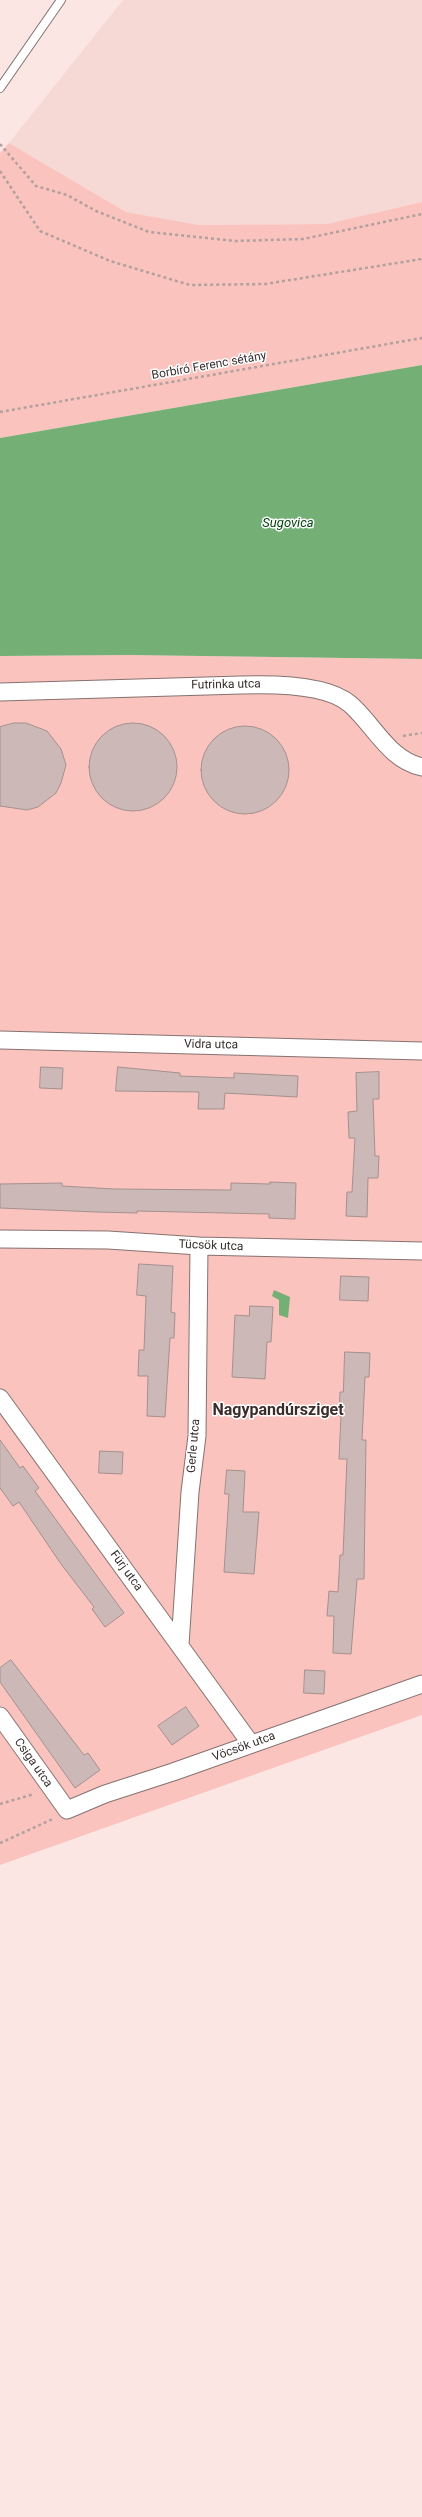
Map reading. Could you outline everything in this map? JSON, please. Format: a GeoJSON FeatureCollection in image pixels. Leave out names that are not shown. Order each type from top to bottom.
{"type":"FeatureCollection","features":[{"type":"Feature","properties":{"kind":"street","name":"Futrinka utca"},"geometry":{"type":"LineString","coordinates":[[0,692],[241,684],[272,684],[310,689],[334,695],[350,704],[392,751],[408,764],[422,767]]}},
{"type":"Feature","properties":{"kind":"street","name":"Vidra utca"},"geometry":{"type":"LineString","coordinates":[[0,1040],[422,1051]]}},
{"type":"Feature","properties":{"kind":"street","name":"Tücsök utca"},"geometry":{"type":"LineString","coordinates":[[0,1239],[108,1240],[200,1246],[422,1251]]}},
{"type":"Feature","properties":{"kind":"street","name":"Gerle utca"},"geometry":{"type":"LineString","coordinates":[[180,1645],[190,1492],[197,1436],[200,1246]]}},
{"type":"Feature","properties":{"kind":"street","name":"Fürj utca"},"geometry":{"type":"LineString","coordinates":[[0,1398],[251,1744]]}},
{"type":"Feature","properties":{"kind":"street","name":"Vöcsök utca"},"geometry":{"type":"LineString","coordinates":[[67,1810],[105,1794],[422,1684]]}},
{"type":"Feature","properties":{"kind":"street","name":"Csiga utca"},"geometry":{"type":"LineString","coordinates":[[0,1716],[67,1810]]}},
{"type":"Feature","properties":{"kind":"lane"},"geometry":{"type":"LineString","coordinates":[[0,88],[61,0]]}},
{"type":"Feature","properties":{"kind":"path"},"geometry":{"type":"LineString","coordinates":[[0,144],[36,186],[67,195],[96,211],[149,232],[235,241],[303,239],[422,214]]}},
{"type":"Feature","properties":{"kind":"path"},"geometry":{"type":"LineString","coordinates":[[0,171],[40,231],[110,261],[190,285],[265,284],[422,258]]}},
{"type":"Feature","properties":{"kind":"path","name":"Borbíró Ferenc sétány"},"geometry":{"type":"LineString","coordinates":[[0,412],[422,338]]}},
{"type":"Feature","properties":{"kind":"path"},"geometry":{"type":"LineString","coordinates":[[0,1804],[53,1790]]}},
{"type":"Feature","properties":{"kind":"path"},"geometry":{"type":"LineString","coordinates":[[0,1843],[51,1821],[67,1810]]}},
{"type":"Feature","properties":{"kind":"shaded area"},"geometry":{"type":"Polygon","coordinates":[[[123,0],[422,0],[422,202],[327,224],[199,225],[126,212],[9,143],[123,0]]]}},
{"type":"Feature","properties":{"kind":"shaded area"},"geometry":{"type":"Polygon","coordinates":[[[9,143],[126,212],[199,225],[327,224],[422,202],[422,365],[0,438],[0,153],[9,143]]]}},
{"type":"Feature","properties":{"kind":"shaded area"},"geometry":{"type":"Polygon","coordinates":[[[129,655],[422,659],[422,1715],[0,1865],[0,656],[129,655]]]}},
{"type":"Feature","properties":{"kind":"water","name":"Sugovica"},"geometry":{"type":"Polygon","coordinates":[[[422,365],[422,659],[129,655],[0,656],[0,438],[422,365]]]}},
{"type":"Feature","properties":{"kind":"water"},"geometry":{"type":"Polygon","coordinates":[[[274,1290],[290,1297],[288,1318],[279,1315],[279,1300],[272,1296],[274,1290]]]}},
{"type":"Feature","properties":{"kind":"building"},"geometry":{"type":"Polygon","coordinates":[[[14,723],[26,723],[47,731],[61,749],[66,765],[61,783],[56,793],[38,807],[27,810],[0,806],[0,727],[14,723]]]}},
{"type":"Feature","properties":{"kind":"building"},"geometry":{"type":"Polygon","coordinates":[[[133,723],[150,726],[164,736],[174,750],[177,767],[174,784],[164,798],[150,808],[133,811],[116,808],[102,798],[92,784],[89,767],[92,750],[102,736],[116,726],[133,723]]]}},
{"type":"Feature","properties":{"kind":"building"},"geometry":{"type":"Polygon","coordinates":[[[245,726],[262,729],[276,739],[286,753],[289,770],[286,787],[276,801],[262,811],[245,814],[228,811],[214,801],[204,787],[201,770],[204,753],[214,739],[228,729],[245,726]]]}},
{"type":"Feature","properties":{"kind":"building"},"geometry":{"type":"Polygon","coordinates":[[[41,1067],[63,1068],[62,1089],[40,1088],[41,1067]]]}},
{"type":"Feature","properties":{"kind":"building"},"geometry":{"type":"Polygon","coordinates":[[[118,1067],[180,1073],[180,1076],[234,1078],[234,1073],[298,1076],[297,1097],[225,1093],[224,1109],[198,1109],[199,1092],[116,1091],[118,1067]]]}},
{"type":"Feature","properties":{"kind":"building"},"geometry":{"type":"Polygon","coordinates":[[[379,1072],[379,1099],[373,1099],[375,1156],[379,1156],[378,1178],[368,1178],[367,1217],[346,1216],[347,1192],[352,1192],[355,1138],[349,1138],[348,1112],[357,1111],[356,1073],[379,1072]]]}},
{"type":"Feature","properties":{"kind":"building"},"geometry":{"type":"Polygon","coordinates":[[[270,1182],[296,1183],[295,1219],[269,1218],[269,1214],[137,1211],[137,1213],[0,1208],[0,1184],[62,1183],[62,1186],[114,1189],[231,1190],[231,1183],[270,1184],[270,1182]]]}},
{"type":"Feature","properties":{"kind":"building"},"geometry":{"type":"Polygon","coordinates":[[[139,1264],[173,1266],[171,1312],[175,1313],[174,1338],[170,1338],[165,1417],[147,1416],[148,1376],[138,1376],[139,1350],[144,1350],[146,1296],[137,1295],[139,1264]]]}},
{"type":"Feature","properties":{"kind":"building"},"geometry":{"type":"Polygon","coordinates":[[[341,1276],[369,1277],[368,1301],[340,1300],[341,1276]]]}},
{"type":"Feature","properties":{"kind":"building"},"geometry":{"type":"Polygon","coordinates":[[[250,1306],[273,1307],[271,1342],[267,1342],[265,1379],[232,1377],[235,1315],[249,1316],[250,1306]]]}},
{"type":"Feature","properties":{"kind":"building"},"geometry":{"type":"Polygon","coordinates":[[[345,1352],[370,1353],[369,1377],[365,1377],[362,1440],[366,1440],[364,1579],[357,1579],[351,1654],[333,1653],[334,1616],[327,1616],[329,1591],[338,1592],[340,1555],[343,1555],[347,1459],[339,1459],[341,1416],[339,1416],[340,1392],[343,1392],[345,1352]]]}},
{"type":"Feature","properties":{"kind":"building"},"geometry":{"type":"Polygon","coordinates":[[[0,1440],[20,1468],[23,1466],[39,1488],[35,1491],[124,1613],[105,1627],[92,1609],[94,1607],[61,1564],[19,1502],[13,1506],[0,1488],[0,1440]]]}},
{"type":"Feature","properties":{"kind":"building"},"geometry":{"type":"Polygon","coordinates":[[[100,1451],[123,1452],[122,1474],[99,1473],[100,1451]]]}},
{"type":"Feature","properties":{"kind":"building"},"geometry":{"type":"Polygon","coordinates":[[[227,1470],[245,1471],[243,1512],[259,1512],[254,1574],[224,1572],[229,1494],[225,1494],[227,1470]]]}},
{"type":"Feature","properties":{"kind":"building"},"geometry":{"type":"Polygon","coordinates":[[[11,1660],[84,1755],[88,1753],[100,1770],[75,1788],[0,1682],[0,1668],[11,1660]]]}},
{"type":"Feature","properties":{"kind":"building"},"geometry":{"type":"Polygon","coordinates":[[[305,1670],[325,1671],[324,1694],[304,1693],[305,1670]]]}},
{"type":"Feature","properties":{"kind":"building"},"geometry":{"type":"Polygon","coordinates":[[[186,1707],[199,1726],[172,1745],[158,1726],[186,1707]]]}},
{"type":"Feature","properties":{"kind":"district","name":"Nagypandúrsziget"},"geometry":{"type":"Point","coordinates":[278,1411]}}]}
